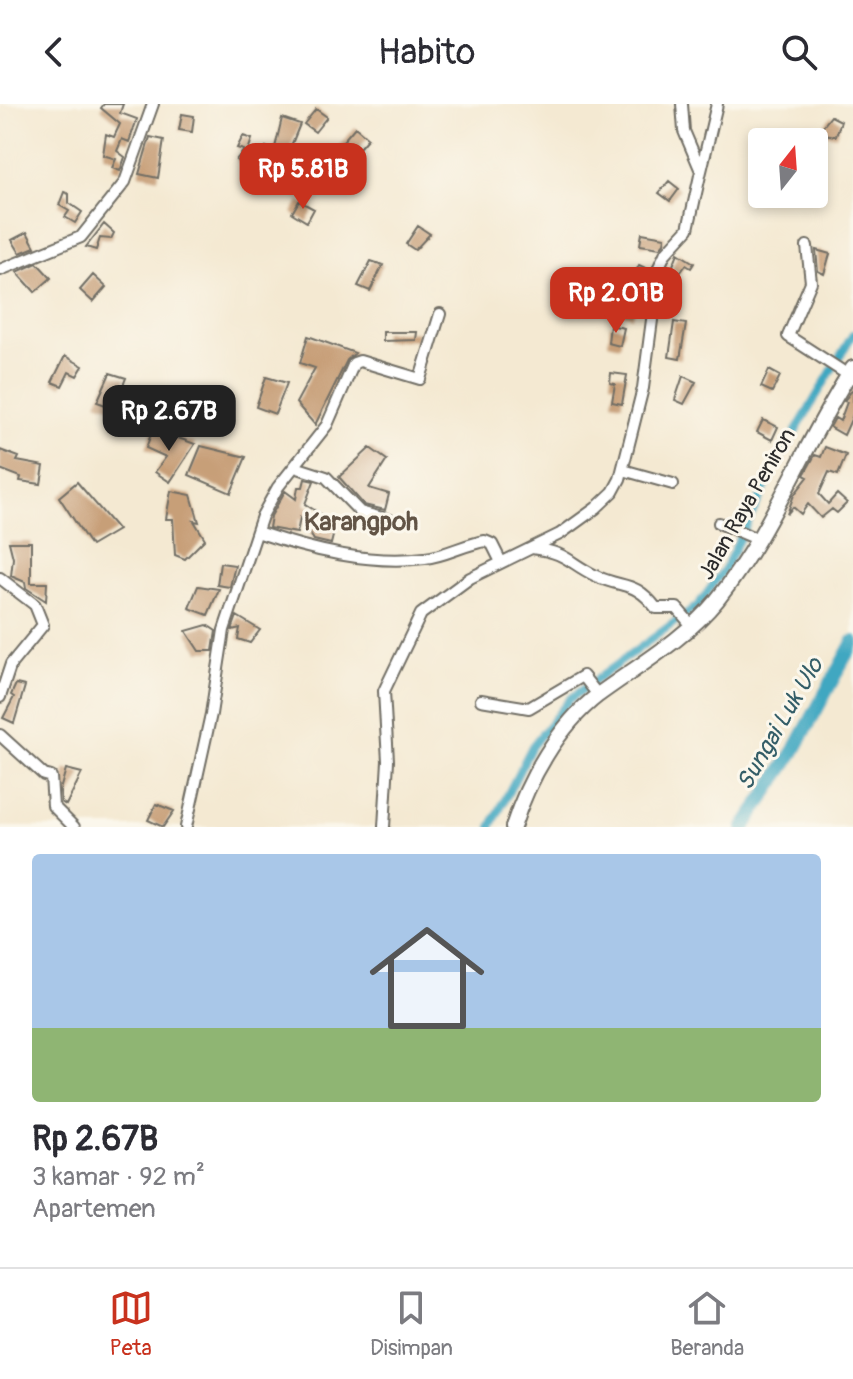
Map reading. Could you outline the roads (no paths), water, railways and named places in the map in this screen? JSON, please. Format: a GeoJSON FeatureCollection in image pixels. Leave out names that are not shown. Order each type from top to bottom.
{"type":"FeatureCollection","features":[{"type":"Feature","properties":{"kind":"main road","name":"Jalan Raya Peniron"},"geometry":{"type":"LineString","coordinates":[[513,827],[531,783],[592,688],[685,618],[717,599],[749,535],[848,372]]}},
{"type":"Feature","properties":{"kind":"street"},"geometry":{"type":"LineString","coordinates":[[0,270],[81,237],[125,182],[153,104]]}},
{"type":"Feature","properties":{"kind":"street"},"geometry":{"type":"LineString","coordinates":[[682,104],[684,131],[701,171]]}},
{"type":"Feature","properties":{"kind":"street"},"geometry":{"type":"LineString","coordinates":[[384,827],[388,761],[383,707],[390,676],[421,614],[470,578],[532,548],[596,508],[613,492],[623,470],[643,388],[659,267],[665,254],[689,226],[717,104]]}},
{"type":"Feature","properties":{"kind":"street"},"geometry":{"type":"LineString","coordinates":[[807,246],[811,282],[788,336],[848,372]]}},
{"type":"Feature","properties":{"kind":"street"},"geometry":{"type":"LineString","coordinates":[[186,827],[211,714],[224,630],[257,532],[273,495],[327,425],[354,363],[360,361],[417,379],[423,376],[440,314]]}},
{"type":"Feature","properties":{"kind":"street"},"geometry":{"type":"LineString","coordinates":[[295,467],[325,476],[360,512],[390,520]]}},
{"type":"Feature","properties":{"kind":"street"},"geometry":{"type":"LineString","coordinates":[[623,470],[673,484]]}},
{"type":"Feature","properties":{"kind":"street"},"geometry":{"type":"LineString","coordinates":[[719,523],[749,535]]}},
{"type":"Feature","properties":{"kind":"street"},"geometry":{"type":"LineString","coordinates":[[257,532],[303,547],[351,556],[422,559],[485,541],[492,544],[501,562]]}},
{"type":"Feature","properties":{"kind":"street"},"geometry":{"type":"LineString","coordinates":[[532,548],[562,554],[595,576],[636,587],[658,609],[685,618]]}},
{"type":"Feature","properties":{"kind":"street"},"geometry":{"type":"LineString","coordinates":[[0,578],[35,605],[43,625],[11,664],[0,697]]}},
{"type":"Feature","properties":{"kind":"street"},"geometry":{"type":"LineString","coordinates":[[481,700],[529,708],[583,676],[592,688]]}},
{"type":"Feature","properties":{"kind":"street"},"geometry":{"type":"LineString","coordinates":[[0,735],[44,775],[51,777],[53,806],[74,827]]}},
{"type":"Feature","properties":{"kind":"waterway"},"geometry":{"type":"LineString","coordinates":[[491,827],[532,746],[570,699],[698,605],[725,568],[780,458],[853,334]]}},
{"type":"Feature","properties":{"kind":"waterway","name":"Sungai Luk Ulo"},"geometry":{"type":"LineString","coordinates":[[744,827],[793,753],[853,642]]}},
{"type":"Feature","properties":{"kind":"district","name":"Karangpoh"},"geometry":{"type":"Point","coordinates":[361,522]}}]}
